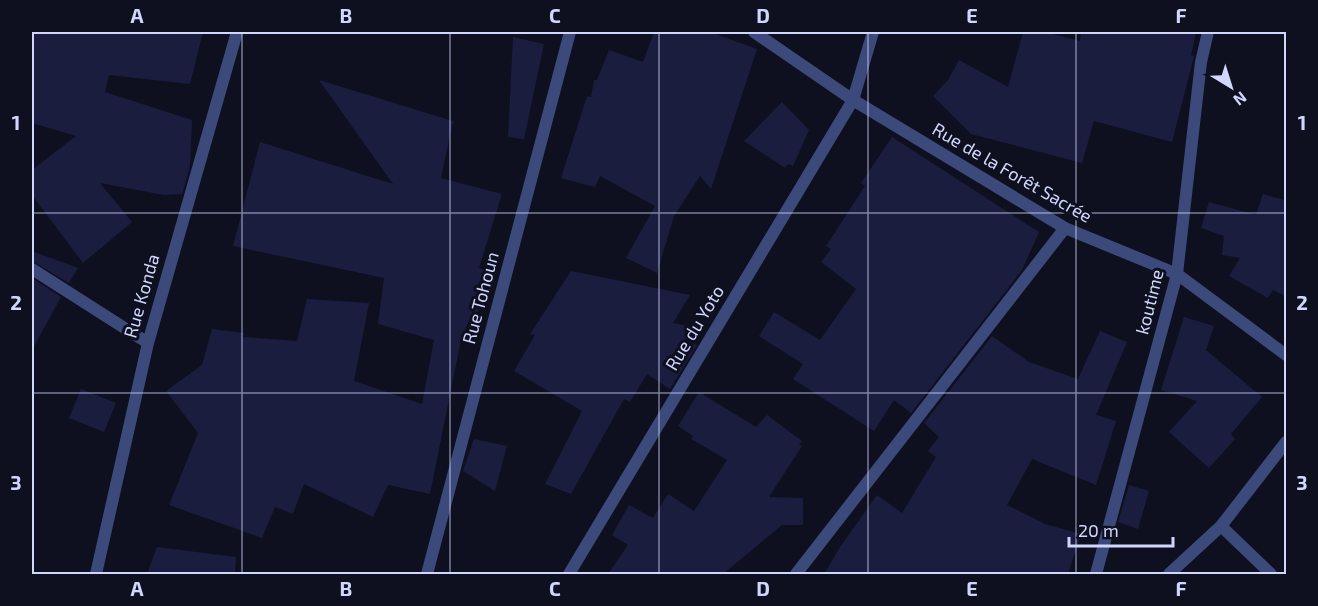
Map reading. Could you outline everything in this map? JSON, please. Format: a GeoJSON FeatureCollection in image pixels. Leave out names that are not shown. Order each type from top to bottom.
{"type":"FeatureCollection","features":[{"type":"Feature","properties":{"kind":"street","name":"Rue Konda"},"geometry":{"type":"LineString","coordinates":[[96,574],[148,343],[237,32]]}},
{"type":"Feature","properties":{"kind":"street","name":"Rue Tohoun"},"geometry":{"type":"LineString","coordinates":[[427,574],[570,32]]}},
{"type":"Feature","properties":{"kind":"street","name":"Rue de la Forêt Sacrée"},"geometry":{"type":"LineString","coordinates":[[754,32],[853,100],[1065,228],[1177,274],[1287,355]]}},
{"type":"Feature","properties":{"kind":"street","name":"Rue du Yoto"},"geometry":{"type":"LineString","coordinates":[[569,574],[853,100],[873,32]]}},
{"type":"Feature","properties":{"kind":"street","name":"koutime"},"geometry":{"type":"LineString","coordinates":[[1096,574],[1177,274],[1201,62],[1208,32]]}},
{"type":"Feature","properties":{"kind":"street"},"geometry":{"type":"LineString","coordinates":[[796,574],[1065,228]]}},
{"type":"Feature","properties":{"kind":"street"},"geometry":{"type":"LineString","coordinates":[[32,269],[148,343]]}},
{"type":"Feature","properties":{"kind":"street"},"geometry":{"type":"LineString","coordinates":[[1168,574],[1221,526],[1287,442]]}},
{"type":"Feature","properties":{"kind":"street"},"geometry":{"type":"LineString","coordinates":[[1221,526],[1271,574]]}},
{"type":"Feature","properties":{"kind":"building"},"geometry":{"type":"Polygon","coordinates":[[[32,32],[203,32],[190,84],[109,75],[105,92],[192,120],[190,166],[182,194],[164,195],[100,183],[132,222],[83,263],[32,195],[32,170],[76,136],[32,123],[32,32]]]}},
{"type":"Feature","properties":{"kind":"building"},"geometry":{"type":"Polygon","coordinates":[[[654,32],[710,32],[757,49],[711,189],[700,176],[674,216],[657,273],[626,258],[655,206],[600,176],[595,187],[561,178],[587,96],[591,97],[594,80],[597,80],[609,50],[643,62],[654,32]]]}},
{"type":"Feature","properties":{"kind":"building"},"geometry":{"type":"Polygon","coordinates":[[[1023,32],[1045,32],[1080,41],[1081,32],[1196,32],[1191,55],[1194,56],[1172,142],[1094,121],[1082,163],[971,134],[933,96],[948,80],[959,60],[1008,87],[1023,32]]]}},
{"type":"Feature","properties":{"kind":"building"},"geometry":{"type":"Polygon","coordinates":[[[513,37],[544,44],[524,139],[508,137],[513,37]]]}},
{"type":"Feature","properties":{"kind":"building"},"geometry":{"type":"Polygon","coordinates":[[[319,80],[453,121],[441,178],[502,194],[479,268],[487,271],[476,322],[469,320],[461,340],[430,494],[388,485],[373,517],[304,484],[293,514],[275,507],[262,538],[169,505],[198,433],[166,391],[202,365],[212,329],[244,333],[243,337],[297,341],[307,299],[369,303],[354,381],[422,404],[434,340],[378,324],[384,278],[233,246],[260,142],[393,184],[319,80]]]}},
{"type":"Feature","properties":{"kind":"building"},"geometry":{"type":"Polygon","coordinates":[[[782,102],[809,130],[793,166],[788,164],[785,168],[744,141],[782,102]]]}},
{"type":"Feature","properties":{"kind":"building"},"geometry":{"type":"Polygon","coordinates":[[[892,137],[1039,232],[1022,270],[911,413],[894,400],[874,431],[793,379],[803,364],[759,336],[774,312],[820,340],[856,289],[821,262],[831,249],[826,246],[865,186],[861,183],[892,137]]]}},
{"type":"Feature","properties":{"kind":"building"},"geometry":{"type":"Polygon","coordinates":[[[1263,194],[1287,201],[1287,297],[1273,290],[1268,298],[1229,276],[1240,258],[1222,255],[1224,236],[1201,228],[1209,202],[1256,215],[1263,194]]]}},
{"type":"Feature","properties":{"kind":"building"},"geometry":{"type":"Polygon","coordinates":[[[32,251],[78,268],[69,283],[32,261],[32,251]]]}},
{"type":"Feature","properties":{"kind":"building"},"geometry":{"type":"Polygon","coordinates":[[[571,271],[690,295],[673,323],[693,327],[690,343],[697,345],[670,389],[647,374],[630,402],[624,399],[571,494],[545,484],[582,411],[514,371],[535,335],[530,334],[571,271]]]}},
{"type":"Feature","properties":{"kind":"building"},"geometry":{"type":"Polygon","coordinates":[[[32,278],[61,297],[32,350],[32,278]]]}},
{"type":"Feature","properties":{"kind":"building"},"geometry":{"type":"Polygon","coordinates":[[[1184,317],[1214,326],[1206,350],[1262,397],[1231,434],[1235,439],[1209,468],[1169,432],[1197,401],[1161,390],[1184,317]]]}},
{"type":"Feature","properties":{"kind":"building"},"geometry":{"type":"Polygon","coordinates":[[[1100,331],[1127,342],[1096,415],[1116,421],[1096,485],[1032,459],[1007,505],[1045,524],[1081,534],[1068,574],[824,574],[877,495],[902,513],[936,457],[928,451],[939,437],[924,423],[992,336],[1029,362],[1078,379],[1100,331]]]}},
{"type":"Feature","properties":{"kind":"building"},"geometry":{"type":"Polygon","coordinates":[[[81,389],[116,403],[104,432],[69,418],[81,389]]]}},
{"type":"Feature","properties":{"kind":"building"},"geometry":{"type":"Polygon","coordinates":[[[699,392],[756,427],[767,415],[802,441],[799,445],[802,446],[769,497],[803,498],[803,525],[782,525],[723,574],[608,574],[628,545],[612,535],[629,505],[653,518],[668,494],[694,511],[727,460],[691,439],[693,436],[678,426],[699,392]]]}},
{"type":"Feature","properties":{"kind":"building"},"geometry":{"type":"Polygon","coordinates":[[[474,439],[507,446],[495,491],[463,471],[474,439]]]}},
{"type":"Feature","properties":{"kind":"building"},"geometry":{"type":"Polygon","coordinates":[[[1129,485],[1149,491],[1138,529],[1118,522],[1129,485]]]}},
{"type":"Feature","properties":{"kind":"building"},"geometry":{"type":"Polygon","coordinates":[[[157,547],[236,557],[235,574],[147,574],[157,547]]]}}]}
